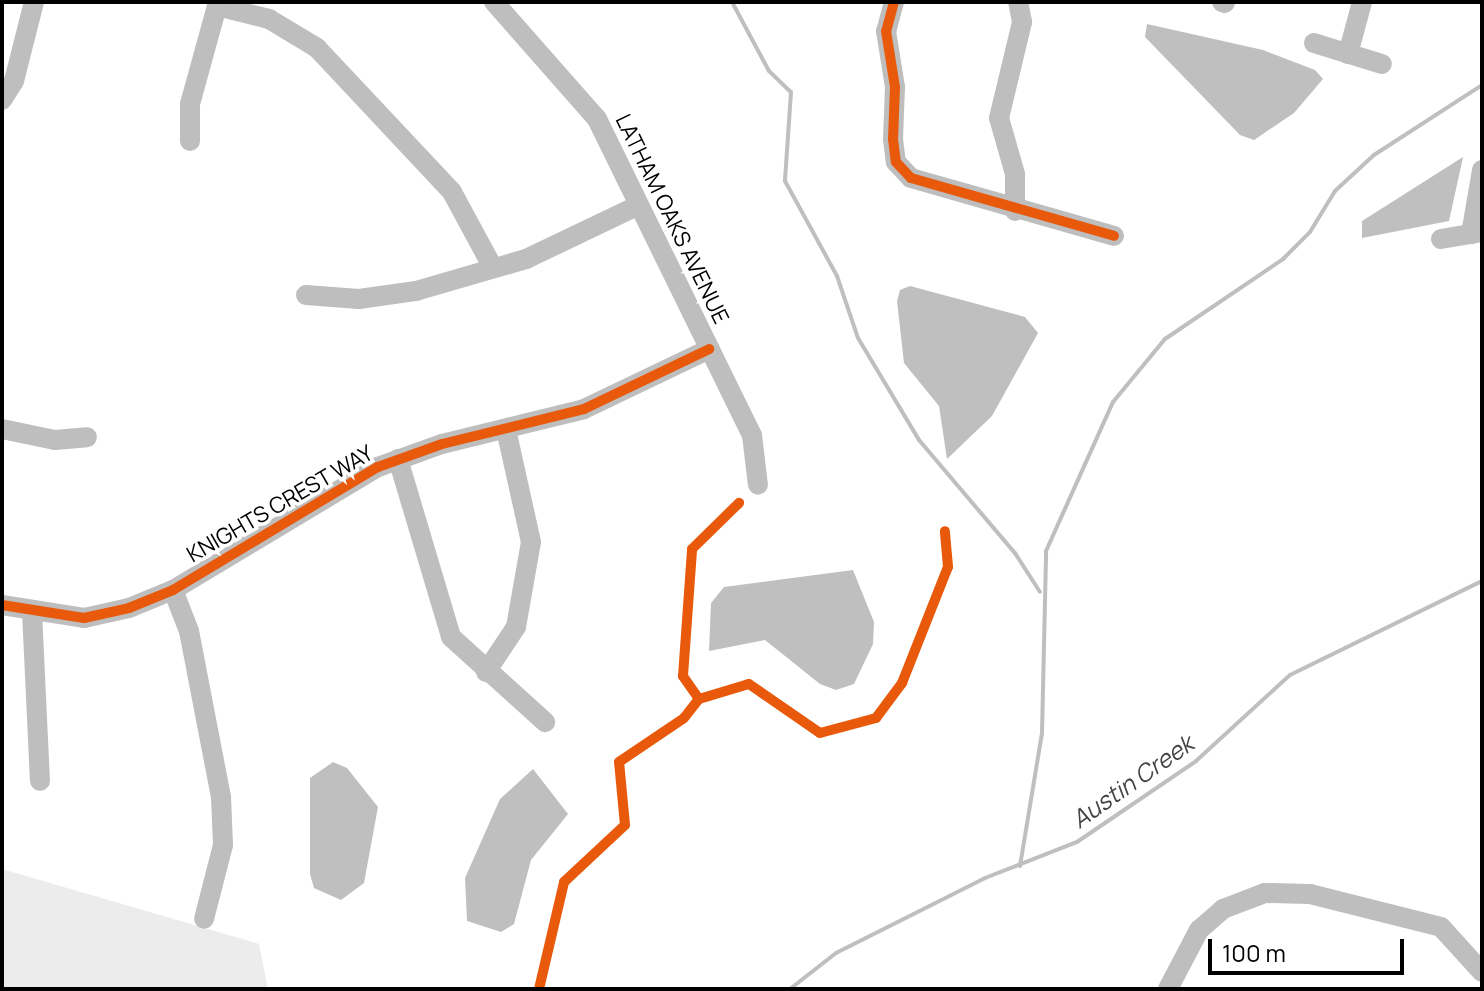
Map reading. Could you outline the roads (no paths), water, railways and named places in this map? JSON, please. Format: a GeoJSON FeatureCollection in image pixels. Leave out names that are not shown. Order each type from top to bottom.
{"type":"FeatureCollection","features":[{"type":"Feature","properties":{"kind":"street"},"geometry":{"type":"LineString","coordinates":[[2,100],[14,81],[34,2]]}},
{"type":"Feature","properties":{"kind":"street","name":"LATHAM OAKS AVENUE"},"geometry":{"type":"LineString","coordinates":[[494,2],[597,119],[637,206],[752,435],[758,485]]}},
{"type":"Feature","properties":{"kind":"street"},"geometry":{"type":"LineString","coordinates":[[894,2],[886,31],[895,87],[896,162],[935,190],[1114,236]]}},
{"type":"Feature","properties":{"kind":"street"},"geometry":{"type":"LineString","coordinates":[[1015,211],[1015,174],[999,118],[1022,22],[1018,2]]}},
{"type":"Feature","properties":{"kind":"street"},"geometry":{"type":"LineString","coordinates":[[1348,54],[1362,2]]}},
{"type":"Feature","properties":{"kind":"street"},"geometry":{"type":"LineString","coordinates":[[190,141],[190,104],[217,4],[269,19],[317,48],[452,192],[492,266]]}},
{"type":"Feature","properties":{"kind":"street"},"geometry":{"type":"LineString","coordinates":[[1314,43],[1382,64]]}},
{"type":"Feature","properties":{"kind":"street"},"geometry":{"type":"LineString","coordinates":[[1441,239],[1476,233],[1482,170]]}},
{"type":"Feature","properties":{"kind":"street"},"geometry":{"type":"LineString","coordinates":[[306,295],[359,299],[416,291],[492,266],[526,259],[637,206]]}},
{"type":"Feature","properties":{"kind":"street","name":"KNIGHTS CREST WAY"},"geometry":{"type":"LineString","coordinates":[[2,605],[84,618],[173,590],[398,459],[584,409],[709,349]]}},
{"type":"Feature","properties":{"kind":"street"},"geometry":{"type":"LineString","coordinates":[[2,429],[55,440],[87,437]]}},
{"type":"Feature","properties":{"kind":"street"},"geometry":{"type":"LineString","coordinates":[[486,672],[516,627],[531,542],[506,429]]}},
{"type":"Feature","properties":{"kind":"street"},"geometry":{"type":"LineString","coordinates":[[398,459],[451,637],[486,672],[545,722]]}},
{"type":"Feature","properties":{"kind":"street"},"geometry":{"type":"LineString","coordinates":[[173,590],[189,631],[221,797],[223,845],[204,919]]}},
{"type":"Feature","properties":{"kind":"street"},"geometry":{"type":"LineString","coordinates":[[32,612],[40,781]]}},
{"type":"Feature","properties":{"kind":"street"},"geometry":{"type":"LineString","coordinates":[[1168,989],[1199,930],[1223,909],[1265,893],[1310,894],[1441,927],[1482,972]]}},
{"type":"Feature","properties":{"kind":"waterway"},"geometry":{"type":"LineString","coordinates":[[732,2],[769,71],[791,92],[785,181],[837,276],[858,338],[919,440],[1015,553],[1040,592]]}},
{"type":"Feature","properties":{"kind":"waterway"},"geometry":{"type":"LineString","coordinates":[[1020,866],[1042,733],[1046,551],[1113,402],[1165,339],[1283,259],[1310,232],[1335,191],[1374,155],[1482,85]]}},
{"type":"Feature","properties":{"kind":"waterway","name":"Austin Creek"},"geometry":{"type":"LineString","coordinates":[[790,989],[836,953],[985,878],[1077,842],[1196,761],[1290,675],[1482,581]]}}]}
